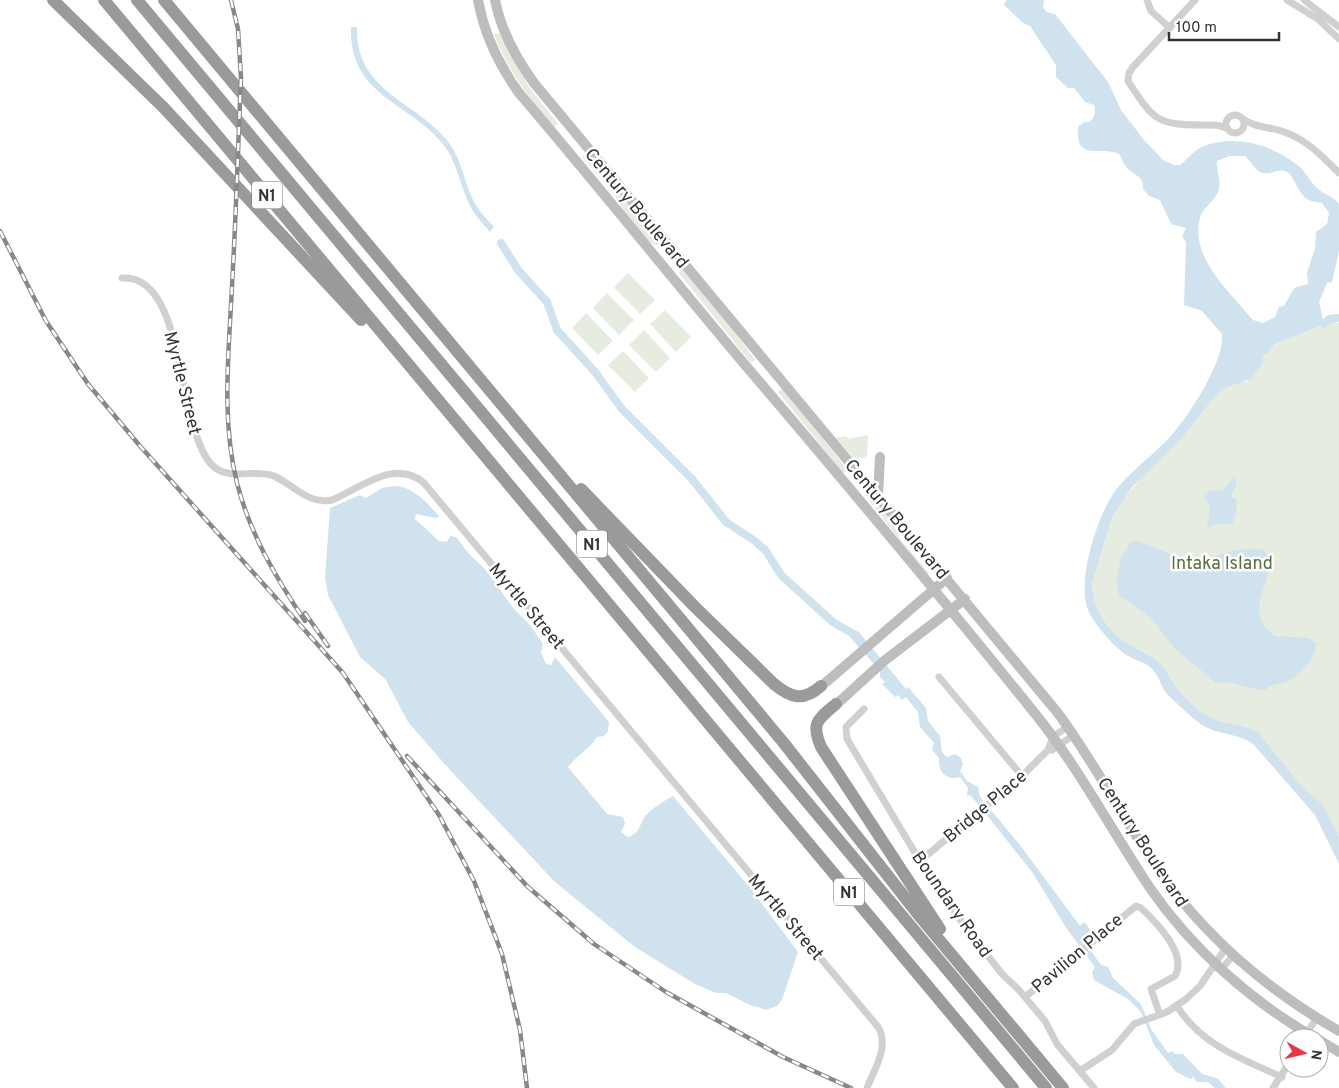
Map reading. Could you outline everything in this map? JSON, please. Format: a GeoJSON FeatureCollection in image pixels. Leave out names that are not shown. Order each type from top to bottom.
{"type":"FeatureCollection","features":[{"type":"Feature","properties":{"kind":"highway"},"geometry":{"type":"LineString","coordinates":[[53,0],[164,108],[367,326],[429,389]]}},
{"type":"Feature","properties":{"kind":"highway","name":"N1"},"geometry":{"type":"LineString","coordinates":[[104,0],[1013,1088]]}},
{"type":"Feature","properties":{"kind":"highway","name":"N1"},"geometry":{"type":"LineString","coordinates":[[137,0],[1046,1088]]}},
{"type":"Feature","properties":{"kind":"highway"},"geometry":{"type":"LineString","coordinates":[[164,0],[783,742],[921,918],[1064,1088]]}},
{"type":"Feature","properties":{"kind":"highway"},"geometry":{"type":"LineString","coordinates":[[174,0],[204,38],[214,58]]}},
{"type":"Feature","properties":{"kind":"highway"},"geometry":{"type":"LineString","coordinates":[[492,394],[695,607],[774,684],[786,694],[797,698],[809,695],[822,685]]}},
{"type":"Feature","properties":{"kind":"highway"},"geometry":{"type":"LineString","coordinates":[[837,703],[820,717],[816,725],[816,734],[821,747],[933,919],[1064,1088]]}},
{"type":"Feature","properties":{"kind":"main road","name":"Century Boulevard"},"geometry":{"type":"LineString","coordinates":[[478,0],[481,18],[494,53],[519,92],[951,609],[1056,741],[1150,888],[1177,923],[1217,967],[1297,1028]]}},
{"type":"Feature","properties":{"kind":"main road","name":"Century Boulevard"},"geometry":{"type":"LineString","coordinates":[[495,0],[499,21],[515,55],[534,83],[965,599],[1071,730],[1152,862],[1179,898],[1229,953],[1269,986],[1339,1031]]}},
{"type":"Feature","properties":{"kind":"main road"},"geometry":{"type":"LineString","coordinates":[[878,496],[880,457]]}},
{"type":"Feature","properties":{"kind":"main road"},"geometry":{"type":"LineString","coordinates":[[822,685],[947,578]]}},
{"type":"Feature","properties":{"kind":"main road"},"geometry":{"type":"LineString","coordinates":[[837,703],[884,661],[965,599]]}},
{"type":"Feature","properties":{"kind":"street"},"geometry":{"type":"LineString","coordinates":[[1195,0],[1133,67],[1129,73],[1128,81],[1155,117],[1162,122],[1171,125],[1219,125],[1232,133],[1260,126]]}},
{"type":"Feature","properties":{"kind":"street"},"geometry":{"type":"LineString","coordinates":[[1287,0],[1318,19],[1339,39]]}},
{"type":"Feature","properties":{"kind":"street"},"geometry":{"type":"LineString","coordinates":[[1304,0],[1339,27]]}},
{"type":"Feature","properties":{"kind":"street"},"geometry":{"type":"LineString","coordinates":[[1148,3],[1171,26]]}},
{"type":"Feature","properties":{"kind":"street"},"geometry":{"type":"LineString","coordinates":[[1219,125],[1235,115],[1260,126],[1283,131],[1306,143],[1339,172]]}},
{"type":"Feature","properties":{"kind":"street"},"geometry":{"type":"LineString","coordinates":[[1228,119],[1228,129]]}},
{"type":"Feature","properties":{"kind":"street"},"geometry":{"type":"LineString","coordinates":[[1243,119],[1245,124],[1243,130]]}},
{"type":"Feature","properties":{"kind":"street","name":"Myrtle Street"},"geometry":{"type":"LineString","coordinates":[[122,278],[138,279],[147,285],[164,313],[176,350],[199,446],[210,464],[218,471],[230,474],[271,475],[308,498],[322,501],[338,497],[369,481],[392,473],[409,474],[424,483],[878,1027],[882,1037],[882,1048],[867,1088]]}},
{"type":"Feature","properties":{"kind":"street"},"geometry":{"type":"LineString","coordinates":[[939,677],[1022,776]]}},
{"type":"Feature","properties":{"kind":"street","name":"Boundary Road"},"geometry":{"type":"LineString","coordinates":[[864,709],[846,727],[847,739],[920,861],[961,921],[1002,974],[1045,1021],[1057,1044],[1094,1088]]}},
{"type":"Feature","properties":{"kind":"street","name":"Bridge Place"},"geometry":{"type":"LineString","coordinates":[[920,861],[1022,776],[1056,741],[1071,730]]}},
{"type":"Feature","properties":{"kind":"street","name":"Pavilion Place"},"geometry":{"type":"LineString","coordinates":[[1025,997],[1134,906],[1141,908],[1168,936],[1178,968],[1174,978],[1151,989],[1160,1015]]}},
{"type":"Feature","properties":{"kind":"street"},"geometry":{"type":"LineString","coordinates":[[1080,1071],[1112,1050],[1132,1026],[1178,1006],[1200,986],[1229,953]]}},
{"type":"Feature","properties":{"kind":"street"},"geometry":{"type":"LineString","coordinates":[[1178,1006],[1191,1026],[1216,1046],[1279,1075]]}},
{"type":"Feature","properties":{"kind":"street"},"geometry":{"type":"LineString","coordinates":[[1312,1028],[1317,1018]]}},
{"type":"Feature","properties":{"kind":"green space"},"geometry":{"type":"Polygon","coordinates":[[[500,33],[529,87],[558,124],[554,127],[528,95],[506,60],[494,34],[500,33]]]}},
{"type":"Feature","properties":{"kind":"green space"},"geometry":{"type":"Polygon","coordinates":[[[586,153],[662,242],[658,246],[643,237],[637,230],[609,188],[582,157],[586,153]]]}},
{"type":"Feature","properties":{"kind":"green space"},"geometry":{"type":"Polygon","coordinates":[[[684,269],[727,321],[755,360],[751,363],[679,273],[684,269]]]}},
{"type":"Feature","properties":{"kind":"green space"},"geometry":{"type":"Polygon","coordinates":[[[628,273],[655,300],[640,314],[614,287],[628,273]]]}},
{"type":"Feature","properties":{"kind":"green space"},"geometry":{"type":"Polygon","coordinates":[[[607,293],[634,320],[619,335],[593,308],[607,293]]]}},
{"type":"Feature","properties":{"kind":"green space"},"geometry":{"type":"Polygon","coordinates":[[[665,310],[691,337],[676,352],[650,324],[665,310]]]}},
{"type":"Feature","properties":{"kind":"green space"},"geometry":{"type":"Polygon","coordinates":[[[586,313],[613,341],[598,355],[572,328],[586,313]]]}},
{"type":"Feature","properties":{"kind":"green space","name":"Intaka Island"},"geometry":{"type":"Polygon","coordinates":[[[1331,322],[1339,323],[1339,836],[1323,805],[1299,783],[1258,732],[1214,719],[1202,712],[1182,694],[1161,663],[1124,641],[1111,630],[1097,608],[1092,583],[1113,515],[1122,500],[1152,466],[1177,444],[1214,398],[1227,387],[1241,381],[1246,382],[1251,378],[1266,354],[1279,342],[1331,322]]]}},
{"type":"Feature","properties":{"kind":"green space"},"geometry":{"type":"Polygon","coordinates":[[[644,330],[670,358],[656,372],[629,345],[644,330]]]}},
{"type":"Feature","properties":{"kind":"green space"},"geometry":{"type":"Polygon","coordinates":[[[623,351],[649,378],[635,392],[608,365],[623,351]]]}},
{"type":"Feature","properties":{"kind":"green space"},"geometry":{"type":"Polygon","coordinates":[[[783,388],[847,469],[843,473],[778,392],[783,388]]]}},
{"type":"Feature","properties":{"kind":"green space"},"geometry":{"type":"Polygon","coordinates":[[[868,435],[867,456],[854,459],[836,438],[846,436],[848,439],[868,435]]]}},
{"type":"Feature","properties":{"kind":"green space"},"geometry":{"type":"Polygon","coordinates":[[[873,496],[885,509],[901,540],[929,573],[927,575],[868,499],[873,496]]]}},
{"type":"Feature","properties":{"kind":"water"},"geometry":{"type":"Polygon","coordinates":[[[1006,0],[1044,0],[1043,7],[1046,12],[1055,14],[1108,82],[1121,110],[1144,140],[1163,160],[1174,165],[1180,165],[1200,148],[1213,143],[1240,141],[1254,144],[1279,153],[1291,160],[1301,168],[1318,189],[1339,204],[1339,251],[1332,282],[1327,283],[1319,302],[1324,324],[1275,344],[1264,356],[1261,366],[1251,379],[1227,387],[1214,398],[1177,444],[1132,487],[1113,515],[1092,583],[1097,608],[1117,636],[1161,663],[1182,694],[1202,712],[1214,719],[1258,732],[1299,783],[1323,805],[1339,836],[1339,864],[1315,815],[1254,745],[1242,738],[1208,728],[1192,718],[1166,693],[1157,675],[1150,667],[1125,654],[1112,643],[1088,610],[1085,597],[1087,563],[1097,526],[1104,510],[1120,485],[1170,437],[1195,403],[1218,359],[1222,334],[1202,311],[1184,305],[1186,242],[1182,237],[1186,228],[1171,224],[1160,200],[1149,196],[1143,189],[1140,178],[1124,164],[1119,154],[1090,151],[1080,145],[1078,127],[1084,122],[1092,120],[1095,112],[1094,105],[1085,102],[1074,88],[1068,88],[1056,77],[1056,65],[1030,26],[1023,23],[1004,5],[1006,0]],[[1229,156],[1217,161],[1218,193],[1204,210],[1200,218],[1198,232],[1201,247],[1214,274],[1253,320],[1263,323],[1275,317],[1279,307],[1284,306],[1294,288],[1308,284],[1307,273],[1315,248],[1316,232],[1327,224],[1329,213],[1322,203],[1311,201],[1303,195],[1290,174],[1283,171],[1260,172],[1245,156],[1229,156]]]}},
{"type":"Feature","properties":{"kind":"water"},"geometry":{"type":"Polygon","coordinates":[[[351,27],[357,27],[359,49],[366,67],[377,82],[437,129],[450,144],[458,159],[473,200],[494,227],[490,232],[476,216],[469,204],[454,163],[446,148],[417,120],[371,85],[360,70],[353,51],[351,27]]]}},
{"type":"Feature","properties":{"kind":"water"},"geometry":{"type":"Polygon","coordinates":[[[1235,476],[1237,484],[1230,497],[1236,499],[1237,502],[1236,512],[1231,525],[1219,523],[1207,528],[1210,508],[1204,494],[1210,491],[1223,490],[1235,476]]]}},
{"type":"Feature","properties":{"kind":"water"},"geometry":{"type":"Polygon","coordinates":[[[394,486],[413,492],[439,516],[436,518],[416,514],[415,519],[439,541],[447,542],[450,536],[456,537],[469,554],[485,569],[514,609],[530,625],[543,644],[541,652],[546,664],[551,665],[555,657],[609,722],[608,731],[604,736],[597,737],[568,767],[607,814],[623,817],[625,824],[621,832],[628,837],[634,834],[648,813],[673,796],[751,889],[798,952],[782,1000],[777,1006],[766,1010],[748,1004],[726,993],[716,993],[695,984],[635,947],[555,882],[449,769],[408,722],[386,680],[360,657],[328,595],[325,577],[330,508],[360,495],[366,498],[382,488],[394,486]]]}},
{"type":"Feature","properties":{"kind":"water"},"geometry":{"type":"Polygon","coordinates":[[[1136,541],[1189,560],[1204,559],[1236,550],[1263,550],[1269,556],[1269,568],[1260,599],[1260,617],[1265,627],[1275,636],[1309,638],[1316,643],[1310,661],[1300,673],[1289,681],[1265,690],[1222,682],[1216,683],[1174,648],[1156,624],[1142,611],[1121,597],[1117,590],[1117,577],[1121,558],[1131,542],[1136,541]]]}},
{"type":"Feature","properties":{"kind":"water"},"geometry":{"type":"Polygon","coordinates":[[[858,631],[906,689],[908,687],[926,708],[928,721],[940,736],[942,752],[947,757],[955,754],[961,758],[963,765],[960,771],[967,781],[978,787],[980,797],[1020,845],[1080,926],[1084,922],[1090,929],[1085,943],[1101,965],[1108,967],[1113,978],[1141,1004],[1151,1029],[1168,1053],[1172,1051],[1175,1054],[1183,1054],[1202,1074],[1217,1078],[1226,1088],[1215,1088],[1208,1082],[1197,1082],[1193,1077],[1190,1079],[1176,1072],[1154,1045],[1141,1012],[1128,999],[1094,980],[1092,972],[1095,967],[1067,929],[1032,872],[978,804],[970,795],[967,796],[968,788],[960,777],[951,778],[944,774],[940,767],[939,758],[932,750],[934,743],[920,727],[918,712],[906,697],[902,700],[898,695],[895,697],[882,684],[885,682],[880,677],[880,671],[850,637],[858,631]]]}},
{"type":"Feature","properties":{"kind":"waterway"},"geometry":{"type":"LineString","coordinates":[[501,243],[518,270],[547,302],[557,330],[595,372],[622,409],[692,479],[726,522],[755,541],[766,551],[781,575],[834,623],[854,634]]}},
{"type":"Feature","properties":{"kind":"waterway"},"geometry":{"type":"LineString","coordinates":[[1324,324],[1329,319],[1339,318]]}},
{"type":"Feature","properties":{"kind":"railway"},"geometry":{"type":"LineString","coordinates":[[231,0],[238,29],[241,78],[227,385],[229,434],[237,483],[249,520],[274,572],[305,621]]}},
{"type":"Feature","properties":{"kind":"railway"},"geometry":{"type":"LineString","coordinates":[[0,231],[46,321],[88,384],[140,446],[343,673],[439,815],[474,881],[502,954],[520,1030],[527,1088]]}},
{"type":"Feature","properties":{"kind":"railway"},"geometry":{"type":"LineString","coordinates":[[305,613],[328,646]]}},
{"type":"Feature","properties":{"kind":"railway"},"geometry":{"type":"LineString","coordinates":[[407,756],[528,887],[594,944],[666,992],[783,1057],[851,1088]]}}]}
